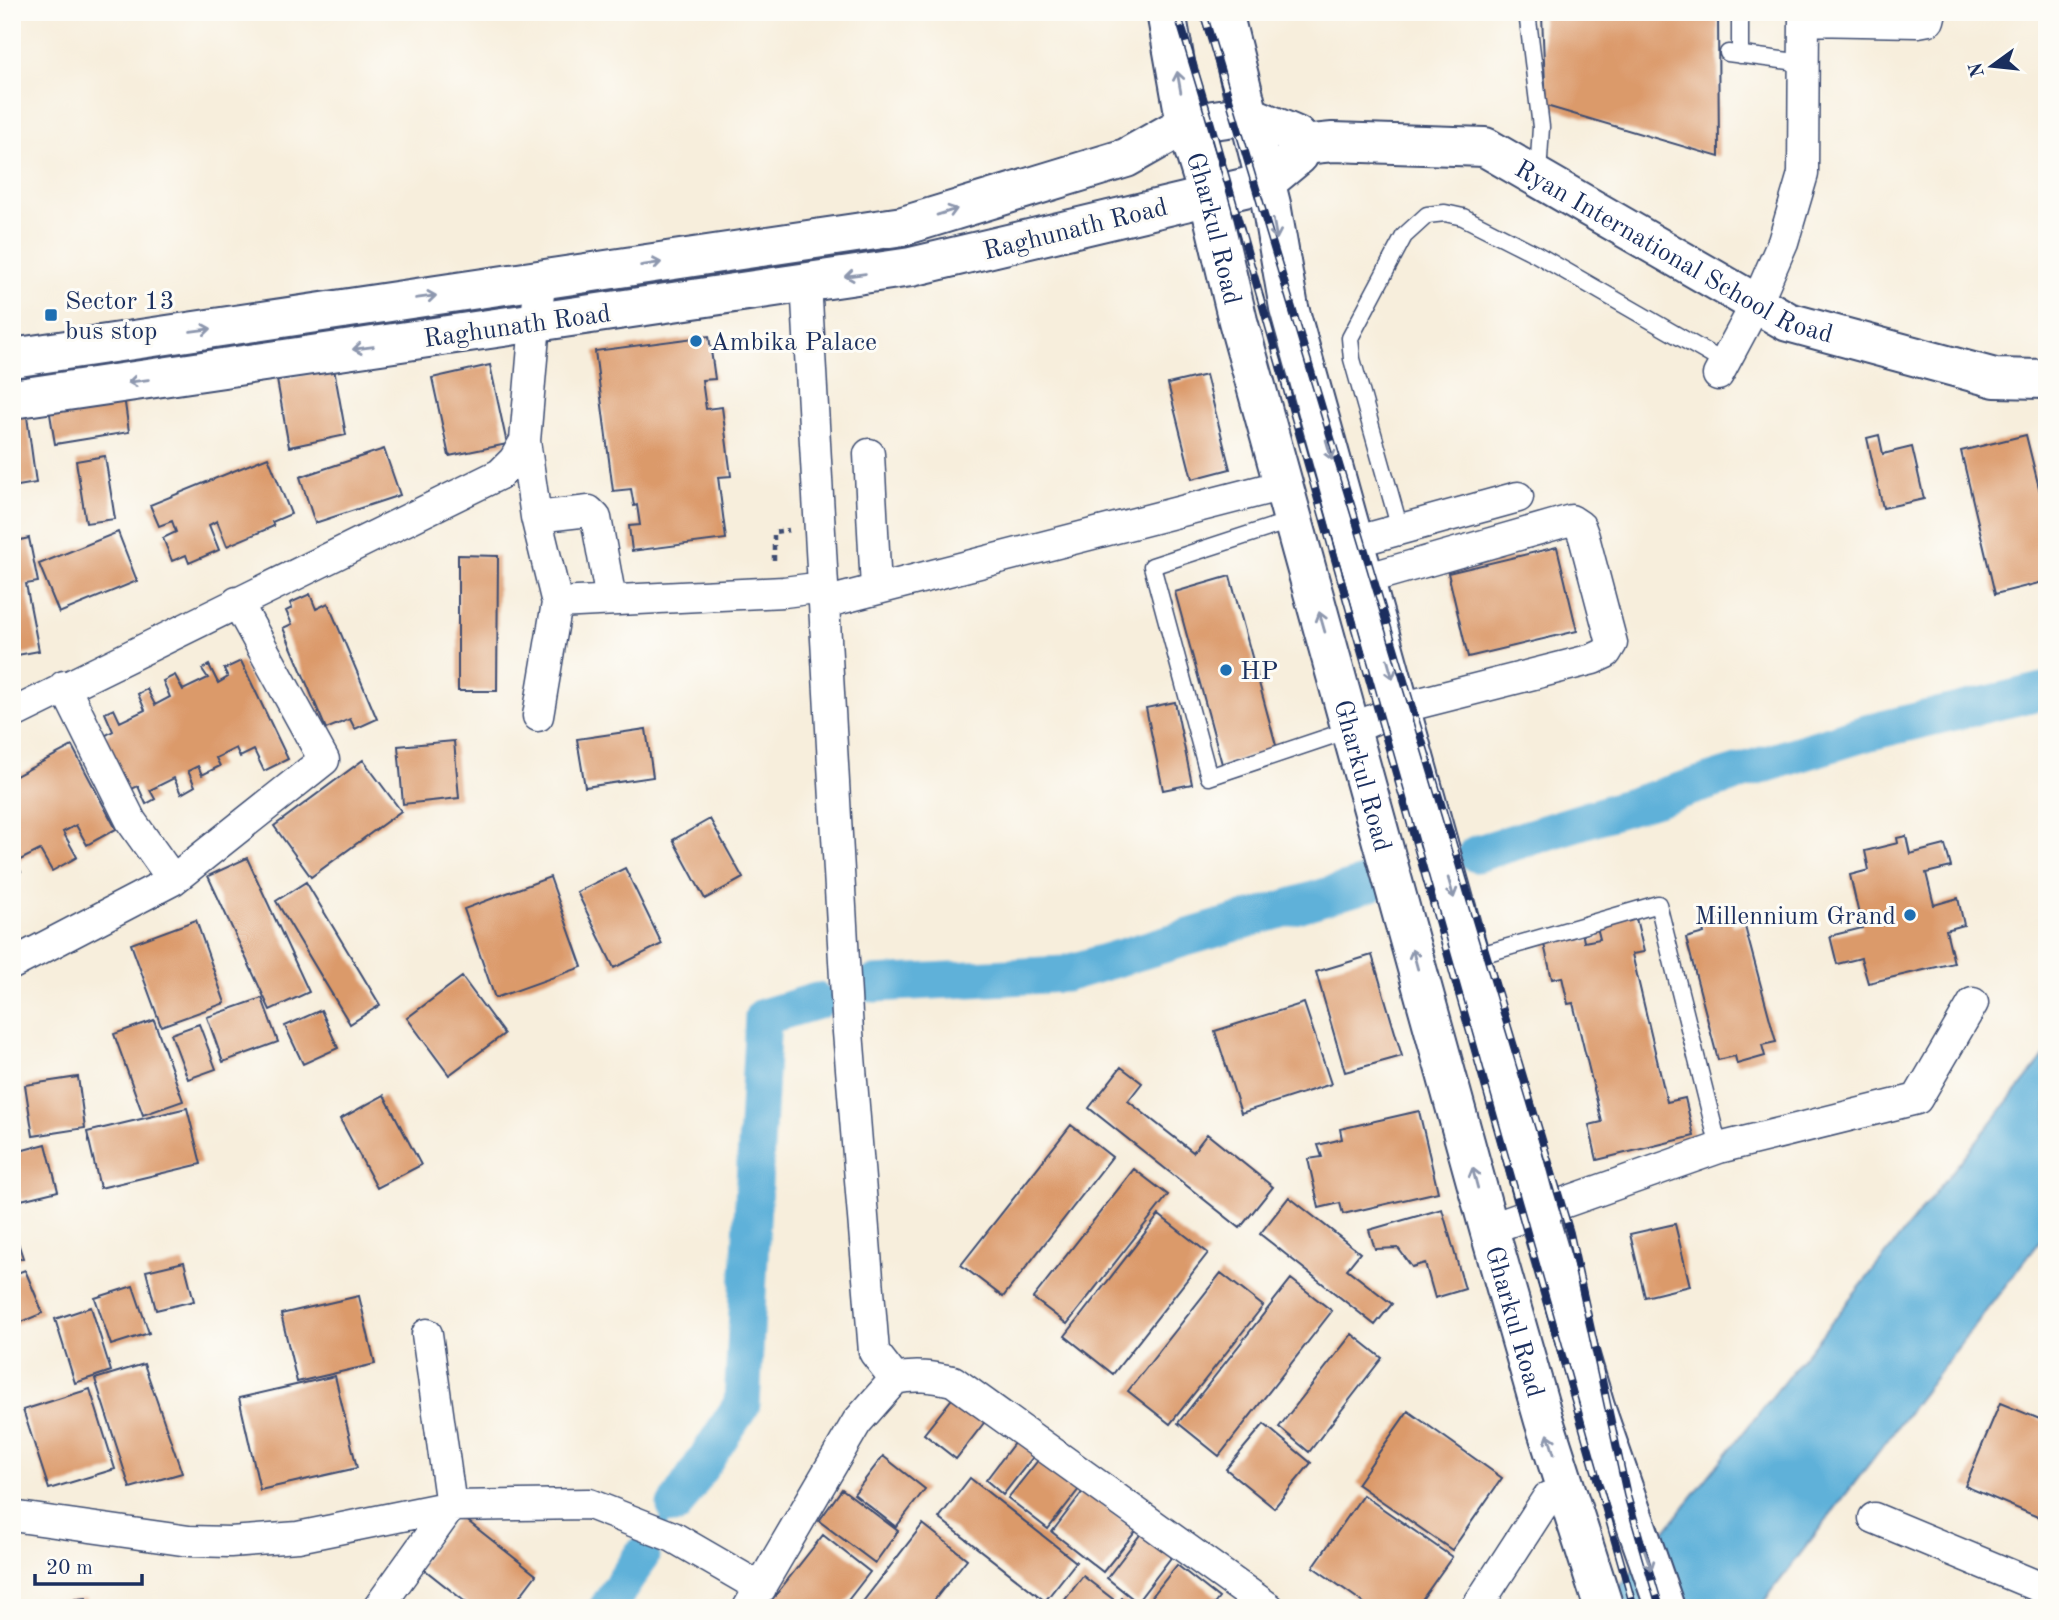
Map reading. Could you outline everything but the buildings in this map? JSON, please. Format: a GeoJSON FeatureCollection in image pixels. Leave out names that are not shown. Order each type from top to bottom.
{"type":"FeatureCollection","features":[{"type":"Feature","properties":{"kind":"main road","name":"Gharkul Road"},"geometry":{"type":"LineString","coordinates":[[1166,12],[1186,124],[1208,195],[1238,321],[1489,1229],[1556,1492],[1579,1533],[1604,1608]]}},
{"type":"Feature","properties":{"kind":"main road","name":"Gharkul Road"},"geometry":{"type":"LineString","coordinates":[[1223,12],[1271,204],[1289,308],[1471,958],[1538,1213],[1595,1407],[1665,1608]]}},
{"type":"Feature","properties":{"kind":"main road","name":"Raghunath Road"},"geometry":{"type":"LineString","coordinates":[[12,358],[903,226],[1126,158],[1186,124],[1248,115]]}},
{"type":"Feature","properties":{"kind":"main road"},"geometry":{"type":"LineString","coordinates":[[1248,115],[1297,136],[1303,145]]}},
{"type":"Feature","properties":{"kind":"main road","name":"Ryan International School Road"},"geometry":{"type":"LineString","coordinates":[[1303,145],[1333,142],[1485,147],[1788,322],[1995,378],[2047,379]]}},
{"type":"Feature","properties":{"kind":"main road","name":"Raghunath Road"},"geometry":{"type":"LineString","coordinates":[[12,399],[911,267],[1265,183],[1299,155],[1303,145]]}},
{"type":"Feature","properties":{"kind":"main road"},"geometry":{"type":"LineString","coordinates":[[903,226],[911,267]]}},
{"type":"Feature","properties":{"kind":"street"},"geometry":{"type":"LineString","coordinates":[[1721,369],[1756,304],[1783,242],[1803,174],[1804,16],[1918,22],[1929,20],[1931,12]]}},
{"type":"Feature","properties":{"kind":"street"},"geometry":{"type":"LineString","coordinates":[[538,716],[557,603],[536,517],[524,441],[541,280]]}},
{"type":"Feature","properties":{"kind":"street"},"geometry":{"type":"LineString","coordinates":[[806,282],[848,1032],[874,1352],[895,1379]]}},
{"type":"Feature","properties":{"kind":"street"},"geometry":{"type":"LineString","coordinates":[[12,714],[500,474],[514,460],[524,441]]}},
{"type":"Feature","properties":{"kind":"street"},"geometry":{"type":"LineString","coordinates":[[869,454],[876,589]]}},
{"type":"Feature","properties":{"kind":"street"},"geometry":{"type":"LineString","coordinates":[[1354,542],[1518,497]]}},
{"type":"Feature","properties":{"kind":"street"},"geometry":{"type":"LineString","coordinates":[[557,603],[784,592],[824,595],[876,589],[1288,502]]}},
{"type":"Feature","properties":{"kind":"street"},"geometry":{"type":"LineString","coordinates":[[536,517],[589,511],[596,517],[611,600]]}},
{"type":"Feature","properties":{"kind":"street"},"geometry":{"type":"LineString","coordinates":[[1352,729],[1400,708],[1593,659],[1606,653],[1612,643],[1584,537],[1580,526],[1571,520],[1365,579]]}},
{"type":"Feature","properties":{"kind":"street"},"geometry":{"type":"LineString","coordinates":[[12,964],[173,880],[324,760],[237,602]]}},
{"type":"Feature","properties":{"kind":"street"},"geometry":{"type":"LineString","coordinates":[[64,687],[131,821],[173,880]]}},
{"type":"Feature","properties":{"kind":"street"},"geometry":{"type":"LineString","coordinates":[[1489,1229],[1719,1148],[1917,1100],[1973,1003]]}},
{"type":"Feature","properties":{"kind":"street"},"geometry":{"type":"LineString","coordinates":[[378,1608],[452,1506],[427,1334]]}},
{"type":"Feature","properties":{"kind":"street"},"geometry":{"type":"LineString","coordinates":[[12,1516],[189,1541],[230,1542],[298,1537],[452,1506],[589,1504],[673,1537],[710,1559],[754,1598],[857,1422],[895,1379],[927,1376],[953,1381],[1269,1608]]}},
{"type":"Feature","properties":{"kind":"street"},"geometry":{"type":"LineString","coordinates":[[1476,1608],[1556,1492]]}},
{"type":"Feature","properties":{"kind":"street"},"geometry":{"type":"LineString","coordinates":[[1874,1518],[2047,1590]]}},
{"type":"Feature","properties":{"kind":"lane"},"geometry":{"type":"LineString","coordinates":[[1527,12],[1541,127],[1538,178]]}},
{"type":"Feature","properties":{"kind":"lane"},"geometry":{"type":"LineString","coordinates":[[1740,12],[1734,54],[1804,63]]}},
{"type":"Feature","properties":{"kind":"lane"},"geometry":{"type":"LineString","coordinates":[[1400,529],[1352,359],[1350,338],[1404,236],[1427,215],[1445,213],[1463,217],[1536,254],[1721,369]]}},
{"type":"Feature","properties":{"kind":"lane"},"geometry":{"type":"LineString","coordinates":[[1288,502],[1152,566],[1209,777],[1352,729]]}},
{"type":"Feature","properties":{"kind":"lane"},"geometry":{"type":"LineString","coordinates":[[1471,958],[1658,904],[1719,1148]]}},
{"type":"Feature","properties":{"kind":"water"},"geometry":{"type":"Polygon","coordinates":[[[2047,1053],[2047,1231],[1759,1608],[1603,1608],[2047,1053]]]}},
{"type":"Feature","properties":{"kind":"waterway"},"geometry":{"type":"LineString","coordinates":[[1476,854],[1866,733],[2047,690]]}},
{"type":"Feature","properties":{"kind":"waterway"},"geometry":{"type":"LineString","coordinates":[[874,984],[1065,974],[1374,882]]}},
{"type":"Feature","properties":{"kind":"waterway"},"geometry":{"type":"LineString","coordinates":[[675,1506],[742,1404],[763,1017],[817,1001]]}},
{"type":"Feature","properties":{"kind":"waterway"},"geometry":{"type":"LineString","coordinates":[[641,1556],[675,1506]]}},
{"type":"Feature","properties":{"kind":"waterway"},"geometry":{"type":"LineString","coordinates":[[607,1608],[641,1556]]}},
{"type":"Feature","properties":{"kind":"railway"},"geometry":{"type":"LineString","coordinates":[[1177,12],[1634,1608]]}},
{"type":"Feature","properties":{"kind":"railway"},"geometry":{"type":"LineString","coordinates":[[1203,12],[1570,1233],[1627,1495],[1660,1608]]}},
{"type":"Feature","properties":{"kind":"place","name":"Sector 13 bus stop"},"geometry":{"type":"Point","coordinates":[51,315]}},
{"type":"Feature","properties":{"kind":"place","name":"Ambika Palace"},"geometry":{"type":"Point","coordinates":[696,341]}},
{"type":"Feature","properties":{"kind":"place","name":"HP"},"geometry":{"type":"Point","coordinates":[1226,670]}},
{"type":"Feature","properties":{"kind":"place","name":"Millennium Grand"},"geometry":{"type":"Point","coordinates":[1910,915]}}]}
